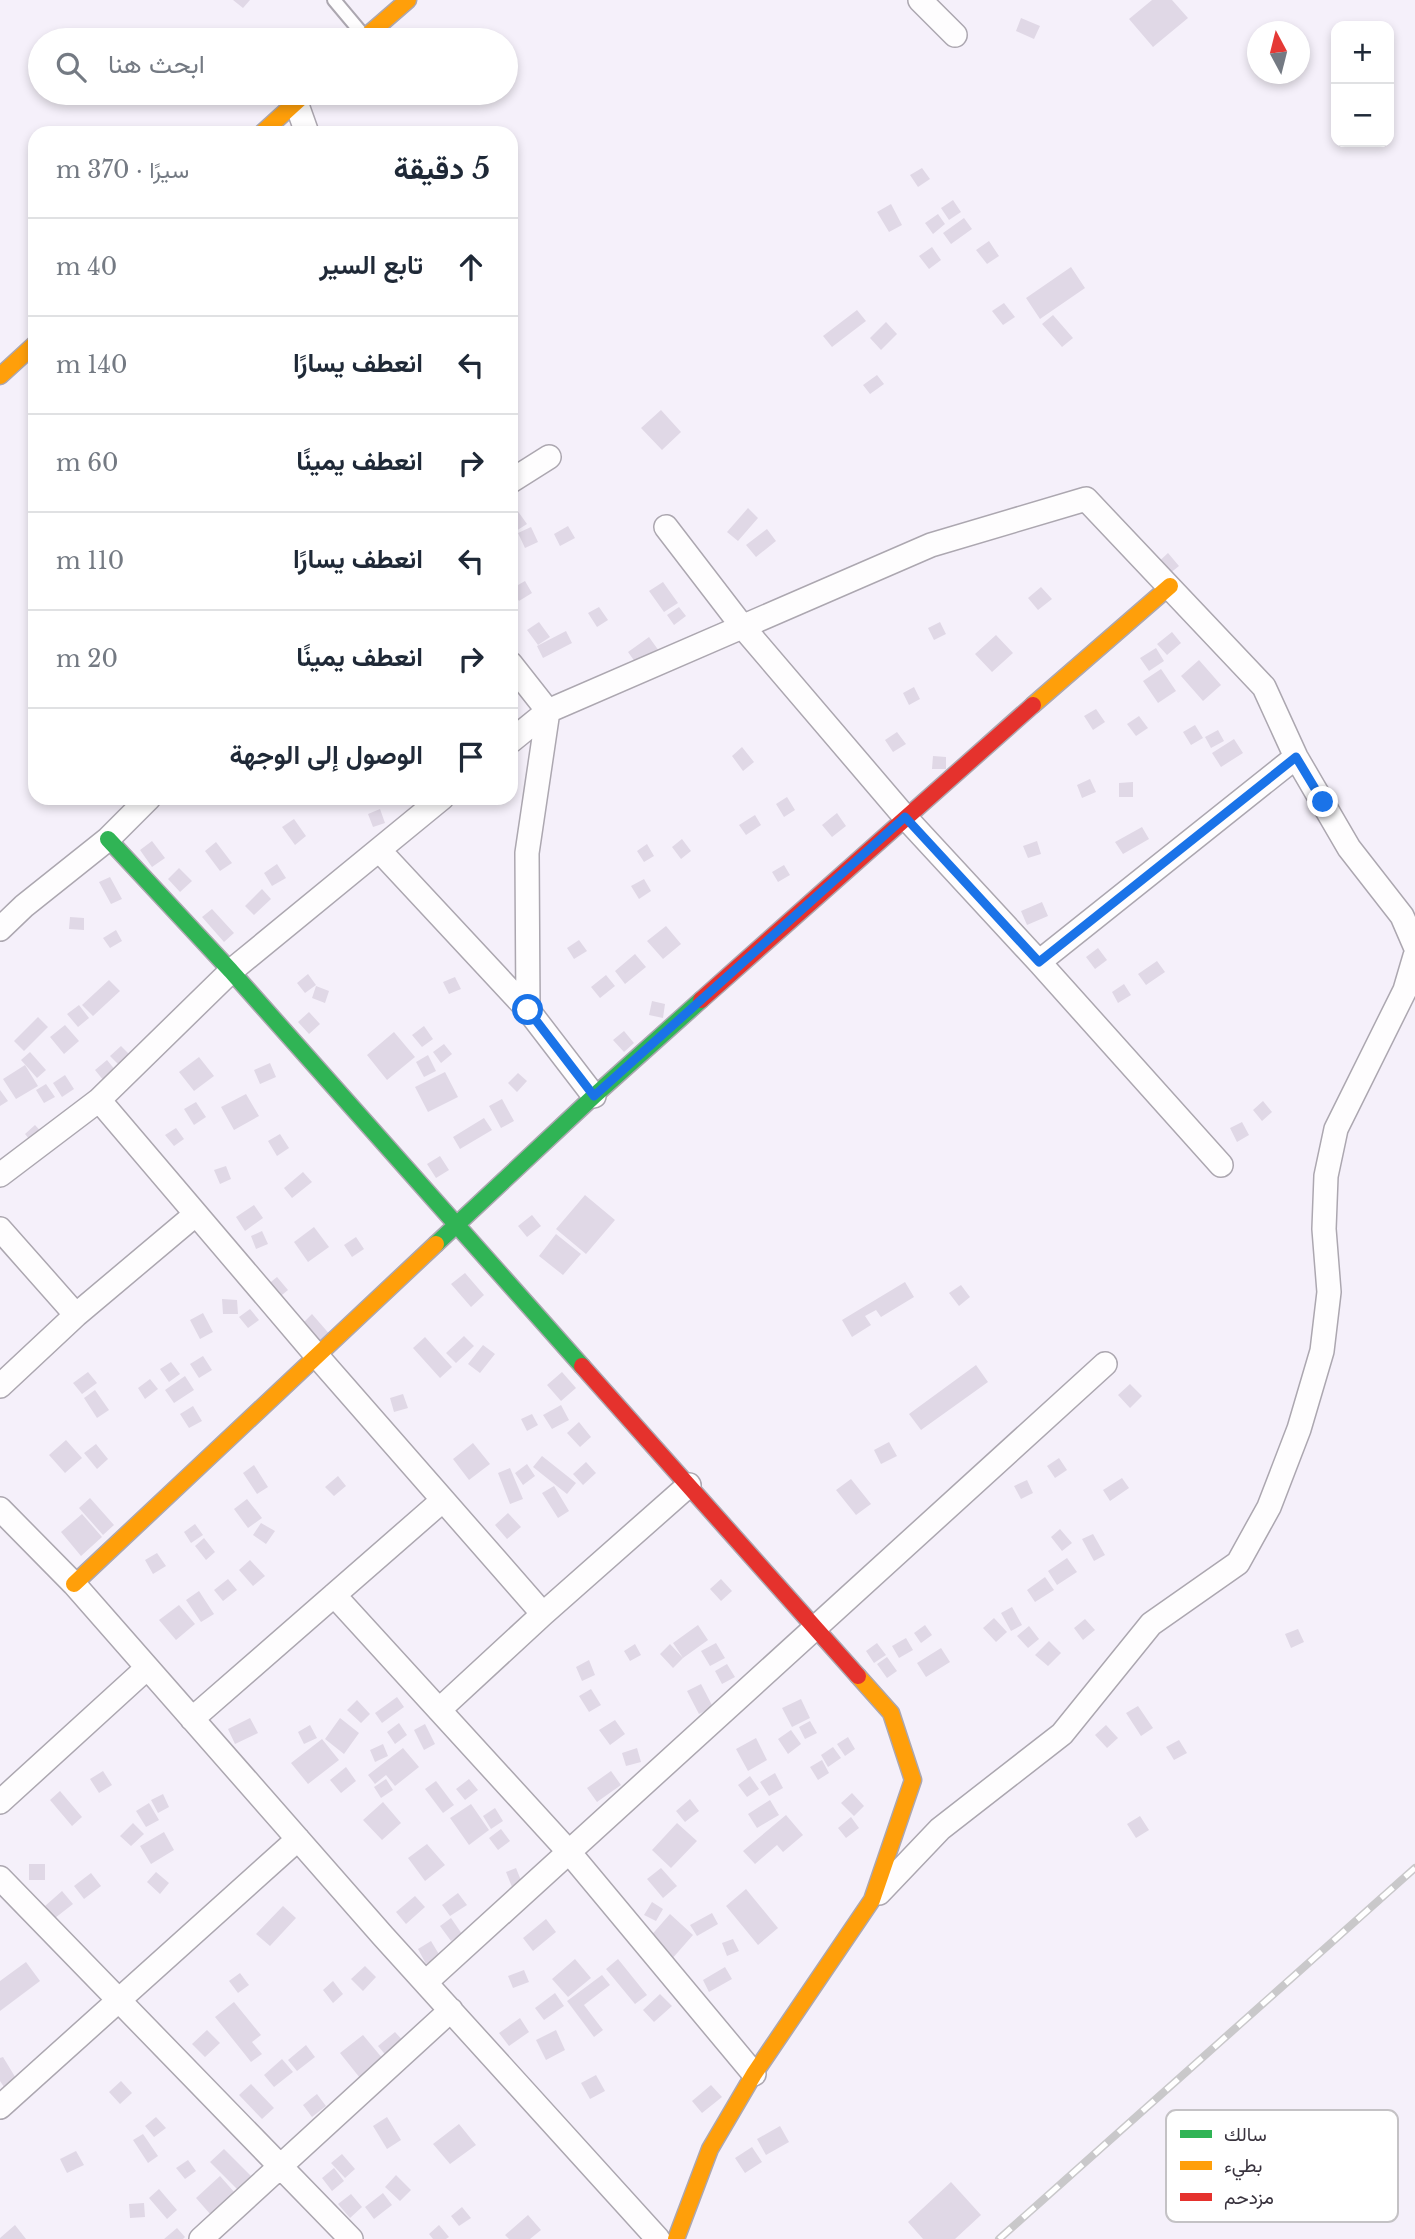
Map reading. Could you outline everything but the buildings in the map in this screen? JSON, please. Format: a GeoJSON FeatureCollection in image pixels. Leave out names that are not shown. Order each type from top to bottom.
{"type":"FeatureCollection","features":[{"type":"Feature","properties":{"kind":"street"},"geometry":{"type":"LineString","coordinates":[[376,28],[408,0]]}},
{"type":"Feature","properties":{"kind":"street"},"geometry":{"type":"LineString","coordinates":[[920,0],[955,35]]}},
{"type":"Feature","properties":{"kind":"street"},"geometry":{"type":"LineString","coordinates":[[270,126],[292,105]]}},
{"type":"Feature","properties":{"kind":"street"},"geometry":{"type":"LineString","coordinates":[[302,105],[306,126]]}},
{"type":"Feature","properties":{"kind":"street"},"geometry":{"type":"LineString","coordinates":[[0,376],[28,350]]}},
{"type":"Feature","properties":{"kind":"street"},"geometry":{"type":"LineString","coordinates":[[518,477],[549,457]]}},
{"type":"Feature","properties":{"kind":"street"},"geometry":{"type":"LineString","coordinates":[[518,735],[548,711],[931,545],[1086,499],[1264,687],[1296,757],[1349,848],[1402,916],[1415,946]]}},
{"type":"Feature","properties":{"kind":"street"},"geometry":{"type":"LineString","coordinates":[[666,527],[742,626],[905,817],[1220,1165]]}},
{"type":"Feature","properties":{"kind":"street"},"geometry":{"type":"LineString","coordinates":[[74,1584],[594,1096],[905,817],[1170,586]]}},
{"type":"Feature","properties":{"kind":"street"},"geometry":{"type":"LineString","coordinates":[[518,673],[548,711],[527,853],[528,1010]]}},
{"type":"Feature","properties":{"kind":"street"},"geometry":{"type":"LineString","coordinates":[[1039,962],[1296,757]]}},
{"type":"Feature","properties":{"kind":"street"},"geometry":{"type":"LineString","coordinates":[[0,929],[24,906],[108,839],[142,805]]}},
{"type":"Feature","properties":{"kind":"street"},"geometry":{"type":"LineString","coordinates":[[0,1175],[99,1100],[231,971],[434,805]]}},
{"type":"Feature","properties":{"kind":"street"},"geometry":{"type":"LineString","coordinates":[[108,839],[231,971],[891,1713],[913,1780],[872,1900]]}},
{"type":"Feature","properties":{"kind":"street"},"geometry":{"type":"LineString","coordinates":[[379,850],[528,1010],[594,1096]]}},
{"type":"Feature","properties":{"kind":"street"},"geometry":{"type":"LineString","coordinates":[[676,2239],[710,2149],[754,2074],[872,1900],[940,1829],[1062,1734],[1151,1624],[1238,1563],[1269,1507],[1300,1429],[1322,1351],[1329,1292],[1324,1229],[1326,1176],[1336,1129],[1405,989],[1415,956]]}},
{"type":"Feature","properties":{"kind":"street"},"geometry":{"type":"LineString","coordinates":[[99,1100],[317,1356],[543,1614]]}},
{"type":"Feature","properties":{"kind":"street"},"geometry":{"type":"LineString","coordinates":[[0,1386],[76,1315],[196,1214]]}},
{"type":"Feature","properties":{"kind":"street"},"geometry":{"type":"LineString","coordinates":[[0,1228],[76,1315]]}},
{"type":"Feature","properties":{"kind":"street"},"geometry":{"type":"LineString","coordinates":[[426,1982],[1105,1364]]}},
{"type":"Feature","properties":{"kind":"street"},"geometry":{"type":"LineString","coordinates":[[439,1710],[689,1485]]}},
{"type":"Feature","properties":{"kind":"street"},"geometry":{"type":"LineString","coordinates":[[192,1718],[443,1500]]}},
{"type":"Feature","properties":{"kind":"street"},"geometry":{"type":"LineString","coordinates":[[0,1509],[74,1584],[298,1839],[658,2239]]}},
{"type":"Feature","properties":{"kind":"street"},"geometry":{"type":"LineString","coordinates":[[334,1595],[569,1852],[754,2074]]}},
{"type":"Feature","properties":{"kind":"street"},"geometry":{"type":"LineString","coordinates":[[0,1802],[147,1668]]}},
{"type":"Feature","properties":{"kind":"street"},"geometry":{"type":"LineString","coordinates":[[0,2107],[298,1839]]}},
{"type":"Feature","properties":{"kind":"street"},"geometry":{"type":"LineString","coordinates":[[0,1878],[279,2168],[351,2239]]}},
{"type":"Feature","properties":{"kind":"street"},"geometry":{"type":"LineString","coordinates":[[201,2239],[451,2010]]}},
{"type":"Feature","properties":{"kind":"lane"},"geometry":{"type":"LineString","coordinates":[[334,0],[356,28]]}},
{"type":"Feature","properties":{"kind":"railway"},"geometry":{"type":"LineString","coordinates":[[999,2239],[1415,1868]]}},
{"type":"Feature","properties":{"kind":"traffic: fast"},"geometry":{"type":"LineString","coordinates":[[108,839],[231,971],[582,1366]]}},
{"type":"Feature","properties":{"kind":"traffic: fast"},"geometry":{"type":"LineString","coordinates":[[436,1244],[701,1000]]}},
{"type":"Feature","properties":{"kind":"traffic: slow"},"geometry":{"type":"LineString","coordinates":[[376,28],[408,0]]}},
{"type":"Feature","properties":{"kind":"traffic: slow"},"geometry":{"type":"LineString","coordinates":[[270,126],[293,105]]}},
{"type":"Feature","properties":{"kind":"traffic: slow"},"geometry":{"type":"LineString","coordinates":[[0,376],[28,350]]}},
{"type":"Feature","properties":{"kind":"traffic: slow"},"geometry":{"type":"LineString","coordinates":[[1033,705],[1170,586]]}},
{"type":"Feature","properties":{"kind":"traffic: slow"},"geometry":{"type":"LineString","coordinates":[[74,1584],[436,1244]]}},
{"type":"Feature","properties":{"kind":"traffic: slow"},"geometry":{"type":"LineString","coordinates":[[676,2239],[710,2149],[754,2074],[872,1900],[913,1780],[891,1713],[858,1676]]}},
{"type":"Feature","properties":{"kind":"traffic: jam"},"geometry":{"type":"LineString","coordinates":[[701,1000],[1033,705]]}},
{"type":"Feature","properties":{"kind":"traffic: jam"},"geometry":{"type":"LineString","coordinates":[[582,1366],[858,1676]]}},
{"type":"Feature","properties":{"kind":"route"},"geometry":{"type":"LineString","coordinates":[[528,1010],[594,1096],[905,817],[1039,962],[1296,757],[1323,802]]}}]}
